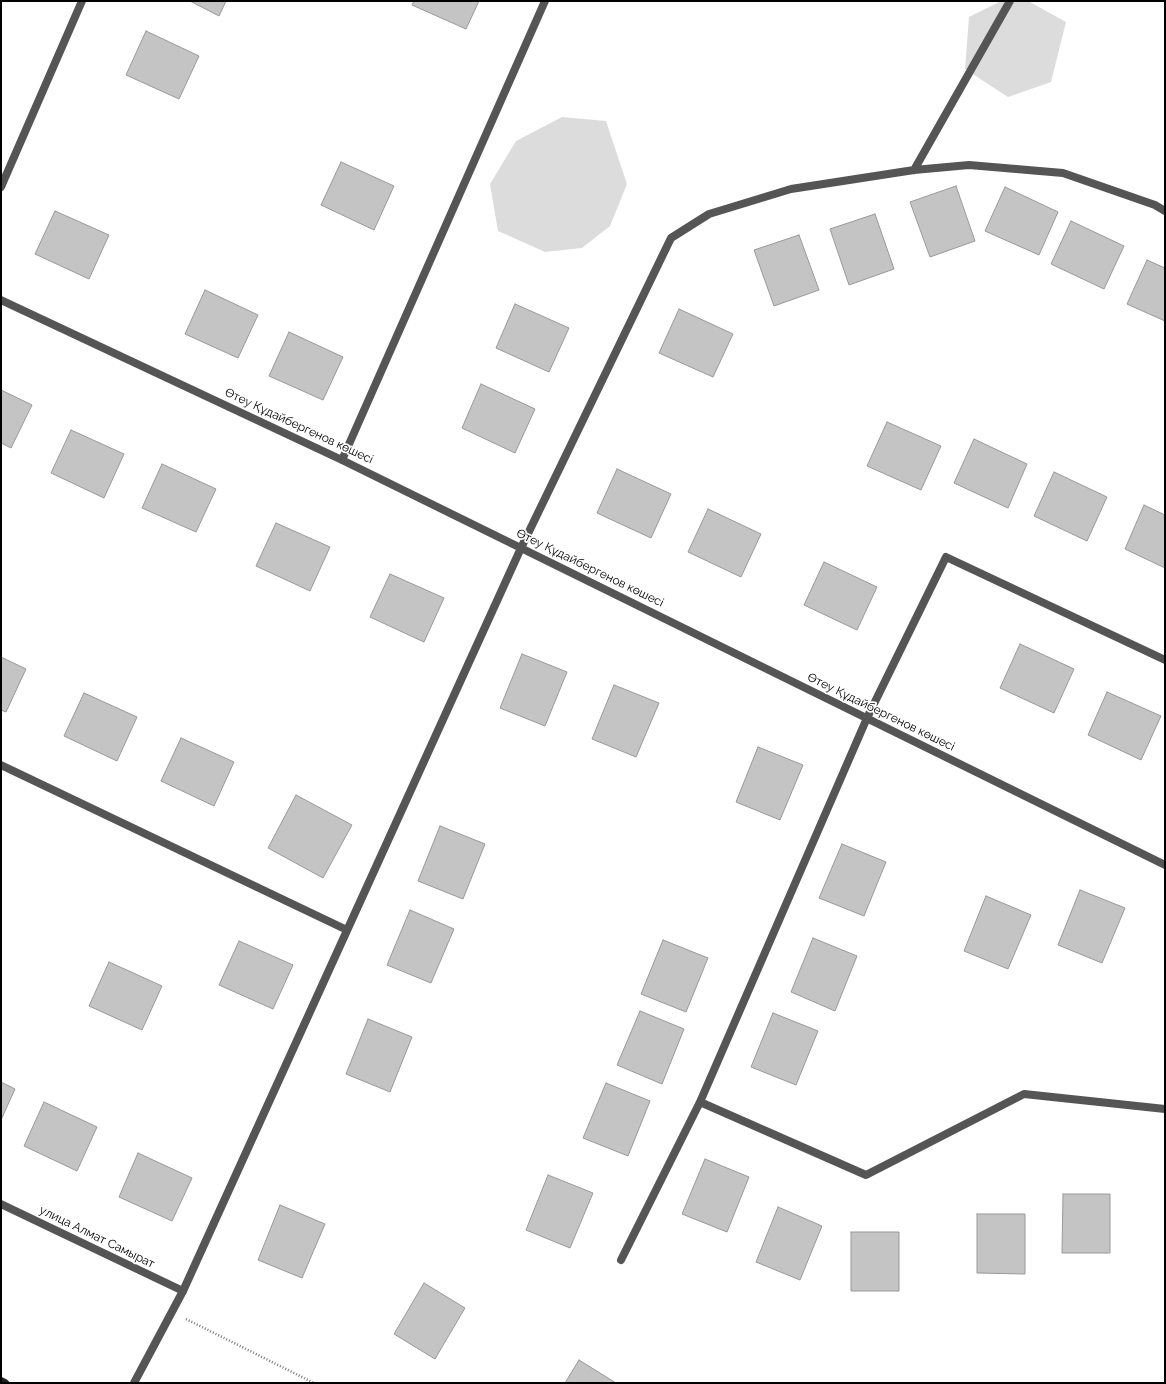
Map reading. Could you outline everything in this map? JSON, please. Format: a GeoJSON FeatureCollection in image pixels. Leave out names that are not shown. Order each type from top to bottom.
{"type":"FeatureCollection","features":[{"type":"Feature","properties":{"kind":"street"},"geometry":{"type":"LineString","coordinates":[[1,188],[82,1]]}},
{"type":"Feature","properties":{"kind":"street"},"geometry":{"type":"LineString","coordinates":[[342,460],[545,1]]}},
{"type":"Feature","properties":{"kind":"street"},"geometry":{"type":"LineString","coordinates":[[914,170],[1010,1]]}},
{"type":"Feature","properties":{"kind":"street"},"geometry":{"type":"LineString","coordinates":[[134,1383],[183,1291],[521,548],[671,238],[709,214],[791,189],[914,170],[969,165],[1063,173],[1155,205],[1165,211]]}},
{"type":"Feature","properties":{"kind":"street","name":"Өтеу Құдайбергенов көшесі"},"geometry":{"type":"LineString","coordinates":[[1,300],[342,460],[1165,865]]}},
{"type":"Feature","properties":{"kind":"street"},"geometry":{"type":"LineString","coordinates":[[621,1260],[700,1102],[867,718],[946,557],[1165,660]]}},
{"type":"Feature","properties":{"kind":"street"},"geometry":{"type":"LineString","coordinates":[[1,765],[347,930]]}},
{"type":"Feature","properties":{"kind":"street"},"geometry":{"type":"LineString","coordinates":[[700,1102],[866,1175],[1024,1094],[1165,1108]]}},
{"type":"Feature","properties":{"kind":"street","name":"улица Алмат Самырат"},"geometry":{"type":"LineString","coordinates":[[1,1204],[183,1291]]}},
{"type":"Feature","properties":{"kind":"street"},"geometry":{"type":"LineString","coordinates":[[1,1381],[5,1383]]}},
{"type":"Feature","properties":{"kind":"path"},"geometry":{"type":"LineString","coordinates":[[172,1312],[314,1383]]}},
{"type":"Feature","properties":{"kind":"shaded area"},"geometry":{"type":"Polygon","coordinates":[[[1001,1],[1028,1],[1066,22],[1051,82],[1008,97],[965,69],[969,17],[1001,1]]]}},
{"type":"Feature","properties":{"kind":"shaded area"},"geometry":{"type":"Polygon","coordinates":[[[562,117],[606,121],[627,184],[610,226],[582,248],[545,252],[498,231],[490,184],[516,141],[562,117]]]}},
{"type":"Feature","properties":{"kind":"building"},"geometry":{"type":"Polygon","coordinates":[[[190,1],[226,1],[219,16],[190,1]]]}},
{"type":"Feature","properties":{"kind":"building"},"geometry":{"type":"Polygon","coordinates":[[[414,1],[479,1],[466,29],[412,5],[414,1]]]}},
{"type":"Feature","properties":{"kind":"building"},"geometry":{"type":"Polygon","coordinates":[[[146,31],[199,56],[179,99],[126,75],[146,31]]]}},
{"type":"Feature","properties":{"kind":"building"},"geometry":{"type":"Polygon","coordinates":[[[341,162],[394,186],[374,230],[321,205],[341,162]]]}},
{"type":"Feature","properties":{"kind":"building"},"geometry":{"type":"Polygon","coordinates":[[[956,186],[975,241],[930,257],[910,202],[956,186]]]}},
{"type":"Feature","properties":{"kind":"building"},"geometry":{"type":"Polygon","coordinates":[[[1005,187],[1058,212],[1039,255],[985,231],[1005,187]]]}},
{"type":"Feature","properties":{"kind":"building"},"geometry":{"type":"Polygon","coordinates":[[[55,211],[109,235],[89,279],[35,254],[55,211]]]}},
{"type":"Feature","properties":{"kind":"building"},"geometry":{"type":"Polygon","coordinates":[[[875,214],[894,269],[849,285],[830,229],[875,214]]]}},
{"type":"Feature","properties":{"kind":"building"},"geometry":{"type":"Polygon","coordinates":[[[1071,221],[1124,246],[1104,289],[1051,264],[1071,221]]]}},
{"type":"Feature","properties":{"kind":"building"},"geometry":{"type":"Polygon","coordinates":[[[799,235],[819,290],[774,306],[754,250],[799,235]]]}},
{"type":"Feature","properties":{"kind":"building"},"geometry":{"type":"Polygon","coordinates":[[[1147,260],[1165,268],[1165,321],[1127,304],[1147,260]]]}},
{"type":"Feature","properties":{"kind":"building"},"geometry":{"type":"Polygon","coordinates":[[[205,290],[258,315],[238,358],[185,334],[205,290]]]}},
{"type":"Feature","properties":{"kind":"building"},"geometry":{"type":"Polygon","coordinates":[[[515,304],[569,328],[549,372],[496,348],[515,304]]]}},
{"type":"Feature","properties":{"kind":"building"},"geometry":{"type":"Polygon","coordinates":[[[679,309],[733,334],[713,377],[659,353],[679,309]]]}},
{"type":"Feature","properties":{"kind":"building"},"geometry":{"type":"Polygon","coordinates":[[[289,332],[343,357],[323,400],[269,376],[289,332]]]}},
{"type":"Feature","properties":{"kind":"building"},"geometry":{"type":"Polygon","coordinates":[[[481,384],[535,409],[515,453],[462,428],[481,384]]]}},
{"type":"Feature","properties":{"kind":"building"},"geometry":{"type":"Polygon","coordinates":[[[1,390],[32,405],[11,448],[1,443],[1,390]]]}},
{"type":"Feature","properties":{"kind":"building"},"geometry":{"type":"Polygon","coordinates":[[[887,422],[941,446],[921,490],[867,466],[887,422]]]}},
{"type":"Feature","properties":{"kind":"building"},"geometry":{"type":"Polygon","coordinates":[[[71,430],[124,454],[104,498],[51,473],[71,430]]]}},
{"type":"Feature","properties":{"kind":"building"},"geometry":{"type":"Polygon","coordinates":[[[974,439],[1027,464],[1008,508],[954,483],[974,439]]]}},
{"type":"Feature","properties":{"kind":"building"},"geometry":{"type":"Polygon","coordinates":[[[162,464],[216,489],[196,532],[142,508],[162,464]]]}},
{"type":"Feature","properties":{"kind":"building"},"geometry":{"type":"Polygon","coordinates":[[[617,469],[671,494],[651,538],[597,513],[617,469]]]}},
{"type":"Feature","properties":{"kind":"building"},"geometry":{"type":"Polygon","coordinates":[[[1054,472],[1107,497],[1087,541],[1034,516],[1054,472]]]}},
{"type":"Feature","properties":{"kind":"building"},"geometry":{"type":"Polygon","coordinates":[[[1144,505],[1165,515],[1165,568],[1125,549],[1144,505]]]}},
{"type":"Feature","properties":{"kind":"building"},"geometry":{"type":"Polygon","coordinates":[[[708,509],[761,534],[741,577],[688,552],[708,509]]]}},
{"type":"Feature","properties":{"kind":"building"},"geometry":{"type":"Polygon","coordinates":[[[276,523],[330,547],[310,591],[256,566],[276,523]]]}},
{"type":"Feature","properties":{"kind":"building"},"geometry":{"type":"Polygon","coordinates":[[[824,562],[877,587],[857,630],[804,605],[824,562]]]}},
{"type":"Feature","properties":{"kind":"building"},"geometry":{"type":"Polygon","coordinates":[[[390,574],[444,598],[424,642],[370,617],[390,574]]]}},
{"type":"Feature","properties":{"kind":"building"},"geometry":{"type":"Polygon","coordinates":[[[1020,644],[1074,669],[1054,713],[1000,688],[1020,644]]]}},
{"type":"Feature","properties":{"kind":"building"},"geometry":{"type":"Polygon","coordinates":[[[522,654],[567,672],[545,726],[500,708],[522,654]]]}},
{"type":"Feature","properties":{"kind":"building"},"geometry":{"type":"Polygon","coordinates":[[[1,657],[26,669],[6,712],[1,710],[1,657]]]}},
{"type":"Feature","properties":{"kind":"building"},"geometry":{"type":"Polygon","coordinates":[[[614,685],[659,703],[636,757],[592,739],[614,685]]]}},
{"type":"Feature","properties":{"kind":"building"},"geometry":{"type":"Polygon","coordinates":[[[1107,692],[1161,716],[1141,760],[1088,735],[1107,692]]]}},
{"type":"Feature","properties":{"kind":"building"},"geometry":{"type":"Polygon","coordinates":[[[84,693],[137,717],[117,761],[64,736],[84,693]]]}},
{"type":"Feature","properties":{"kind":"building"},"geometry":{"type":"Polygon","coordinates":[[[181,738],[234,762],[214,806],[161,781],[181,738]]]}},
{"type":"Feature","properties":{"kind":"building"},"geometry":{"type":"Polygon","coordinates":[[[758,747],[803,765],[780,820],[736,802],[758,747]]]}},
{"type":"Feature","properties":{"kind":"building"},"geometry":{"type":"Polygon","coordinates":[[[296,795],[352,825],[323,878],[268,848],[296,795]]]}},
{"type":"Feature","properties":{"kind":"building"},"geometry":{"type":"Polygon","coordinates":[[[440,826],[485,844],[463,899],[418,881],[440,826]]]}},
{"type":"Feature","properties":{"kind":"building"},"geometry":{"type":"Polygon","coordinates":[[[842,844],[886,862],[864,916],[819,898],[842,844]]]}},
{"type":"Feature","properties":{"kind":"building"},"geometry":{"type":"Polygon","coordinates":[[[1080,890],[1125,908],[1102,963],[1058,945],[1080,890]]]}},
{"type":"Feature","properties":{"kind":"building"},"geometry":{"type":"Polygon","coordinates":[[[986,896],[1031,915],[1008,969],[964,951],[986,896]]]}},
{"type":"Feature","properties":{"kind":"building"},"geometry":{"type":"Polygon","coordinates":[[[410,910],[454,929],[431,983],[387,965],[410,910]]]}},
{"type":"Feature","properties":{"kind":"building"},"geometry":{"type":"Polygon","coordinates":[[[813,938],[857,956],[835,1011],[791,992],[813,938]]]}},
{"type":"Feature","properties":{"kind":"building"},"geometry":{"type":"Polygon","coordinates":[[[663,940],[708,958],[686,1012],[641,994],[663,940]]]}},
{"type":"Feature","properties":{"kind":"building"},"geometry":{"type":"Polygon","coordinates":[[[239,941],[293,965],[273,1009],[219,985],[239,941]]]}},
{"type":"Feature","properties":{"kind":"building"},"geometry":{"type":"Polygon","coordinates":[[[109,962],[162,986],[142,1030],[89,1006],[109,962]]]}},
{"type":"Feature","properties":{"kind":"building"},"geometry":{"type":"Polygon","coordinates":[[[640,1011],[684,1029],[662,1084],[617,1065],[640,1011]]]}},
{"type":"Feature","properties":{"kind":"building"},"geometry":{"type":"Polygon","coordinates":[[[773,1013],[818,1031],[796,1085],[751,1067],[773,1013]]]}},
{"type":"Feature","properties":{"kind":"building"},"geometry":{"type":"Polygon","coordinates":[[[368,1019],[412,1037],[390,1092],[346,1074],[368,1019]]]}},
{"type":"Feature","properties":{"kind":"building"},"geometry":{"type":"Polygon","coordinates":[[[1,1082],[15,1089],[1,1120],[1,1082]]]}},
{"type":"Feature","properties":{"kind":"building"},"geometry":{"type":"Polygon","coordinates":[[[606,1083],[650,1101],[628,1156],[583,1138],[606,1083]]]}},
{"type":"Feature","properties":{"kind":"building"},"geometry":{"type":"Polygon","coordinates":[[[44,1102],[97,1127],[77,1171],[24,1146],[44,1102]]]}},
{"type":"Feature","properties":{"kind":"building"},"geometry":{"type":"Polygon","coordinates":[[[138,1153],[192,1178],[172,1221],[119,1197],[138,1153]]]}},
{"type":"Feature","properties":{"kind":"building"},"geometry":{"type":"Polygon","coordinates":[[[705,1159],[749,1177],[727,1232],[682,1214],[705,1159]]]}},
{"type":"Feature","properties":{"kind":"building"},"geometry":{"type":"Polygon","coordinates":[[[548,1175],[593,1193],[570,1248],[526,1230],[548,1175]]]}},
{"type":"Feature","properties":{"kind":"building"},"geometry":{"type":"Polygon","coordinates":[[[1063,1194],[1110,1194],[1110,1253],[1062,1253],[1063,1194]]]}},
{"type":"Feature","properties":{"kind":"building"},"geometry":{"type":"Polygon","coordinates":[[[280,1205],[325,1224],[302,1278],[258,1260],[280,1205]]]}},
{"type":"Feature","properties":{"kind":"building"},"geometry":{"type":"Polygon","coordinates":[[[778,1207],[822,1226],[800,1280],[756,1262],[778,1207]]]}},
{"type":"Feature","properties":{"kind":"building"},"geometry":{"type":"Polygon","coordinates":[[[977,1214],[1025,1214],[1025,1274],[977,1273],[977,1214]]]}},
{"type":"Feature","properties":{"kind":"building"},"geometry":{"type":"Polygon","coordinates":[[[851,1232],[899,1232],[899,1291],[851,1291],[851,1232]]]}},
{"type":"Feature","properties":{"kind":"building"},"geometry":{"type":"Polygon","coordinates":[[[424,1283],[465,1308],[435,1359],[394,1334],[424,1283]]]}},
{"type":"Feature","properties":{"kind":"building"},"geometry":{"type":"Polygon","coordinates":[[[579,1360],[616,1383],[565,1383],[579,1360]]]}}]}
